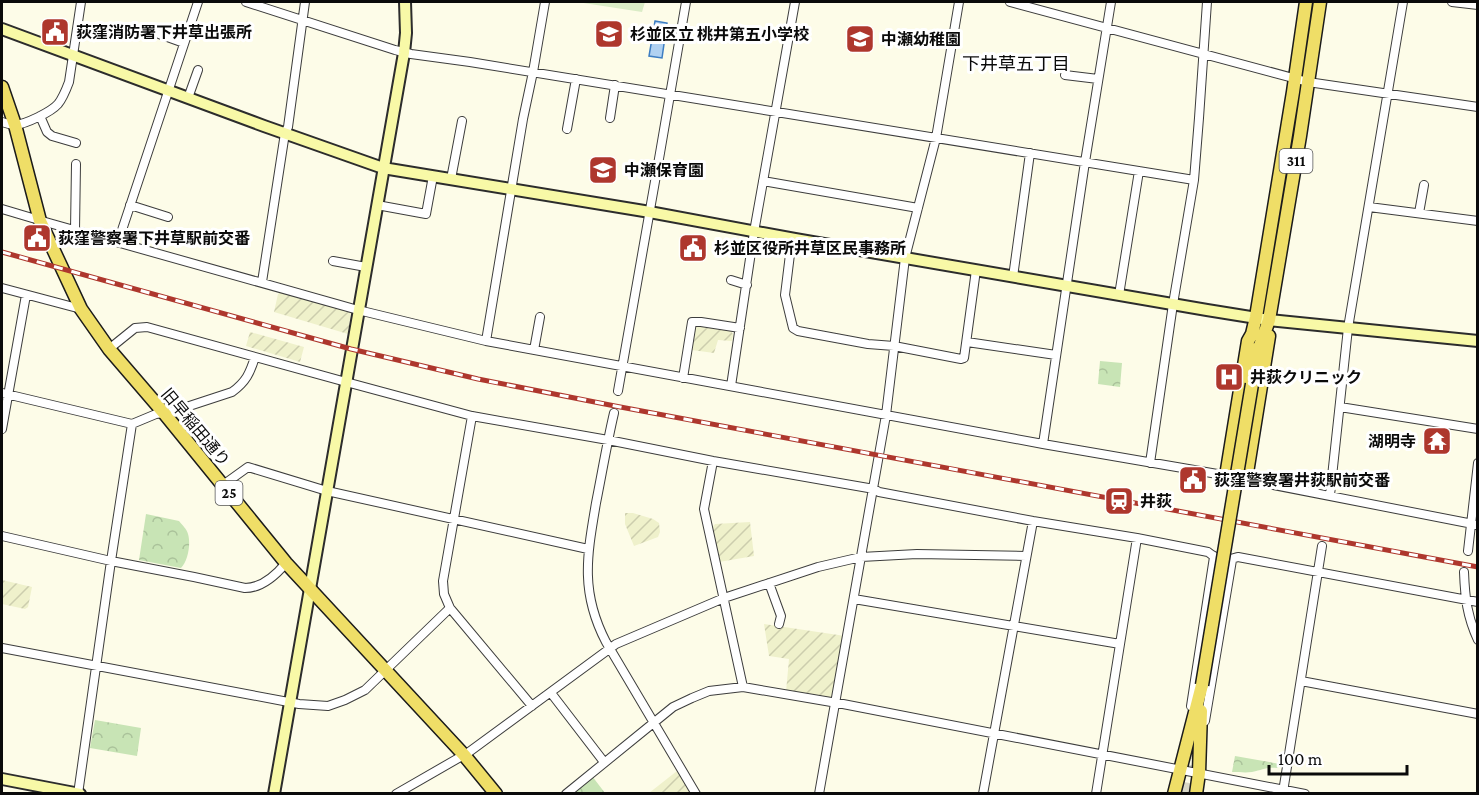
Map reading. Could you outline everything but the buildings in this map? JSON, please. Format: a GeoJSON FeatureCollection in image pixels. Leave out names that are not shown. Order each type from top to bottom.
{"type":"FeatureCollection","features":[{"type":"Feature","properties":{"kind":"main road","name":"311"},"geometry":{"type":"LineString","coordinates":[[1174,794],[1202,685],[1252,384],[1256,357],[1256,318],[1306,2]]}},
{"type":"Feature","properties":{"kind":"main road","name":"311"},"geometry":{"type":"LineString","coordinates":[[1256,357],[1269,320],[1320,2]]}},
{"type":"Feature","properties":{"kind":"main road","name":"旧早稲田通り"},"geometry":{"type":"LineString","coordinates":[[2,87],[15,125],[40,221],[81,309],[109,349],[286,563],[464,755],[496,794]]}},
{"type":"Feature","properties":{"kind":"main road"},"geometry":{"type":"LineString","coordinates":[[1290,108],[1297,103],[1303,107],[1304,111]]}},
{"type":"Feature","properties":{"kind":"main road"},"geometry":{"type":"LineString","coordinates":[[1226,476],[1248,341],[1256,318]]}},
{"type":"Feature","properties":{"kind":"main road"},"geometry":{"type":"LineString","coordinates":[[1246,479],[1269,338],[1269,320]]}},
{"type":"Feature","properties":{"kind":"main road","name":"311"},"geometry":{"type":"LineString","coordinates":[[1196,794],[1199,773],[1202,685]]}},
{"type":"Feature","properties":{"kind":"street"},"geometry":{"type":"LineString","coordinates":[[2,122],[15,125],[40,116],[58,104],[69,82],[81,2]]}},
{"type":"Feature","properties":{"kind":"street"},"geometry":{"type":"LineString","coordinates":[[118,242],[198,2]]}},
{"type":"Feature","properties":{"kind":"street"},"geometry":{"type":"LineString","coordinates":[[246,2],[404,53],[615,85],[1194,180]]}},
{"type":"Feature","properties":{"kind":"street"},"geometry":{"type":"LineString","coordinates":[[262,282],[285,133],[288,127],[305,2]]}},
{"type":"Feature","properties":{"kind":"street"},"geometry":{"type":"LineString","coordinates":[[274,794],[404,53],[405,2]]}},
{"type":"Feature","properties":{"kind":"street"},"geometry":{"type":"LineString","coordinates":[[486,341],[522,120],[545,2]]}},
{"type":"Feature","properties":{"kind":"street"},"geometry":{"type":"LineString","coordinates":[[618,391],[686,2]]}},
{"type":"Feature","properties":{"kind":"street"},"geometry":{"type":"LineString","coordinates":[[731,386],[754,232],[795,2]]}},
{"type":"Feature","properties":{"kind":"street"},"geometry":{"type":"LineString","coordinates":[[819,794],[886,415],[904,258],[936,138],[959,2]]}},
{"type":"Feature","properties":{"kind":"street"},"geometry":{"type":"LineString","coordinates":[[1010,2],[1037,5],[1107,28],[1308,82],[1478,107]]}},
{"type":"Feature","properties":{"kind":"street"},"geometry":{"type":"LineString","coordinates":[[1043,444],[1084,162],[1111,2]]}},
{"type":"Feature","properties":{"kind":"street"},"geometry":{"type":"LineString","coordinates":[[1150,463],[1194,180],[1207,2]]}},
{"type":"Feature","properties":{"kind":"street"},"geometry":{"type":"LineString","coordinates":[[1330,495],[1348,328],[1403,2]]}},
{"type":"Feature","properties":{"kind":"street"},"geometry":{"type":"LineString","coordinates":[[1452,2],[1478,6]]}},
{"type":"Feature","properties":{"kind":"street"},"geometry":{"type":"LineString","coordinates":[[2,29],[383,168],[650,212],[1256,318],[1478,341]]}},
{"type":"Feature","properties":{"kind":"street"},"geometry":{"type":"LineString","coordinates":[[159,34],[184,43]]}},
{"type":"Feature","properties":{"kind":"street"},"geometry":{"type":"LineString","coordinates":[[188,98],[198,70]]}},
{"type":"Feature","properties":{"kind":"street"},"geometry":{"type":"LineString","coordinates":[[1065,75],[1098,80]]}},
{"type":"Feature","properties":{"kind":"street"},"geometry":{"type":"LineString","coordinates":[[567,129],[576,79]]}},
{"type":"Feature","properties":{"kind":"street"},"geometry":{"type":"LineString","coordinates":[[610,118],[615,85]]}},
{"type":"Feature","properties":{"kind":"street"},"geometry":{"type":"LineString","coordinates":[[40,116],[47,132],[52,136],[76,143]]}},
{"type":"Feature","properties":{"kind":"street"},"geometry":{"type":"LineString","coordinates":[[451,179],[462,121]]}},
{"type":"Feature","properties":{"kind":"street"},"geometry":{"type":"LineString","coordinates":[[1012,277],[1030,153]]}},
{"type":"Feature","properties":{"kind":"street"},"geometry":{"type":"LineString","coordinates":[[75,230],[76,164]]}},
{"type":"Feature","properties":{"kind":"street"},"geometry":{"type":"LineString","coordinates":[[1119,295],[1139,171]]}},
{"type":"Feature","properties":{"kind":"street"},"geometry":{"type":"LineString","coordinates":[[377,205],[426,214],[433,176]]}},
{"type":"Feature","properties":{"kind":"street"},"geometry":{"type":"LineString","coordinates":[[764,181],[918,208]]}},
{"type":"Feature","properties":{"kind":"street"},"geometry":{"type":"LineString","coordinates":[[1419,213],[1424,185]]}},
{"type":"Feature","properties":{"kind":"street"},"geometry":{"type":"LineString","coordinates":[[130,205],[168,217]]}},
{"type":"Feature","properties":{"kind":"street"},"geometry":{"type":"LineString","coordinates":[[1369,207],[1478,221]]}},
{"type":"Feature","properties":{"kind":"street"},"geometry":{"type":"LineString","coordinates":[[2,209],[358,310],[486,341],[1043,444],[1246,479],[1474,524]]}},
{"type":"Feature","properties":{"kind":"street"},"geometry":{"type":"LineString","coordinates":[[792,238],[785,294],[793,328],[832,338],[964,358],[976,270]]}},
{"type":"Feature","properties":{"kind":"street"},"geometry":{"type":"LineString","coordinates":[[333,261],[366,267]]}},
{"type":"Feature","properties":{"kind":"street"},"geometry":{"type":"LineString","coordinates":[[731,280],[747,285]]}},
{"type":"Feature","properties":{"kind":"street"},"geometry":{"type":"LineString","coordinates":[[2,288],[81,309]]}},
{"type":"Feature","properties":{"kind":"street"},"geometry":{"type":"LineString","coordinates":[[2,429],[4,393],[26,295]]}},
{"type":"Feature","properties":{"kind":"street"},"geometry":{"type":"LineString","coordinates":[[534,350],[540,317]]}},
{"type":"Feature","properties":{"kind":"street"},"geometry":{"type":"LineString","coordinates":[[683,378],[692,322],[740,328]]}},
{"type":"Feature","properties":{"kind":"street"},"geometry":{"type":"LineString","coordinates":[[109,349],[135,328],[147,327],[472,416],[1137,538],[1208,552],[1214,557],[1232,560],[1238,557],[1478,602]]}},
{"type":"Feature","properties":{"kind":"street"},"geometry":{"type":"LineString","coordinates":[[967,342],[1056,355]]}},
{"type":"Feature","properties":{"kind":"street"},"geometry":{"type":"LineString","coordinates":[[4,393],[132,424],[156,414],[171,412],[232,392],[249,375],[255,357]]}},
{"type":"Feature","properties":{"kind":"street"},"geometry":{"type":"LineString","coordinates":[[1340,407],[1478,429]]}},
{"type":"Feature","properties":{"kind":"street"},"geometry":{"type":"LineString","coordinates":[[614,413],[588,549],[589,592],[598,626],[696,794]]}},
{"type":"Feature","properties":{"kind":"street"},"geometry":{"type":"LineString","coordinates":[[472,416],[443,581],[444,594],[450,608],[532,706]]}},
{"type":"Feature","properties":{"kind":"street"},"geometry":{"type":"LineString","coordinates":[[2,779],[79,793],[132,424]]}},
{"type":"Feature","properties":{"kind":"street"},"geometry":{"type":"LineString","coordinates":[[712,461],[704,509],[743,687]]}},
{"type":"Feature","properties":{"kind":"street"},"geometry":{"type":"LineString","coordinates":[[1468,551],[1474,524],[1478,463]]}},
{"type":"Feature","properties":{"kind":"street"},"geometry":{"type":"LineString","coordinates":[[223,485],[248,467],[327,491],[588,549]]}},
{"type":"Feature","properties":{"kind":"street"},"geometry":{"type":"LineString","coordinates":[[983,794],[1033,520]]}},
{"type":"Feature","properties":{"kind":"street"},"geometry":{"type":"LineString","coordinates":[[2,536],[245,588],[262,585],[286,563]]}},
{"type":"Feature","properties":{"kind":"street"},"geometry":{"type":"LineString","coordinates":[[1096,794],[1137,538]]}},
{"type":"Feature","properties":{"kind":"street"},"geometry":{"type":"LineString","coordinates":[[1284,791],[1322,546]]}},
{"type":"Feature","properties":{"kind":"street"},"geometry":{"type":"LineString","coordinates":[[396,794],[464,755],[616,644],[724,598],[818,567],[861,557],[917,554],[1026,556]]}},
{"type":"Feature","properties":{"kind":"street"},"geometry":{"type":"LineString","coordinates":[[1184,754],[1214,557]]}},
{"type":"Feature","properties":{"kind":"street"},"geometry":{"type":"LineString","coordinates":[[1199,757],[1232,560]]}},
{"type":"Feature","properties":{"kind":"street"},"geometry":{"type":"LineString","coordinates":[[1464,572],[1465,600],[1478,640]]}},
{"type":"Feature","properties":{"kind":"street"},"geometry":{"type":"LineString","coordinates":[[769,583],[781,616],[779,624]]}},
{"type":"Feature","properties":{"kind":"street"},"geometry":{"type":"LineString","coordinates":[[854,598],[1120,644]]}},
{"type":"Feature","properties":{"kind":"street"},"geometry":{"type":"LineString","coordinates":[[2,648],[318,706],[340,702],[365,690],[450,608]]}},
{"type":"Feature","properties":{"kind":"street"},"geometry":{"type":"LineString","coordinates":[[1300,681],[1478,714]]}},
{"type":"Feature","properties":{"kind":"street"},"geometry":{"type":"LineString","coordinates":[[566,794],[673,707],[717,689],[743,687],[836,702],[1305,794]]}},
{"type":"Feature","properties":{"kind":"street"},"geometry":{"type":"LineString","coordinates":[[550,693],[604,762]]}},
{"type":"Feature","properties":{"kind":"green space"},"geometry":{"type":"Polygon","coordinates":[[[577,2],[645,2],[642,12],[577,2]]]}},
{"type":"Feature","properties":{"kind":"green space"},"geometry":{"type":"Polygon","coordinates":[[[282,291],[351,312],[348,334],[274,312],[278,294],[282,291]]]}},
{"type":"Feature","properties":{"kind":"green space"},"geometry":{"type":"Polygon","coordinates":[[[699,325],[730,330],[733,334],[732,341],[718,340],[714,353],[692,350],[695,327],[699,325]]]}},
{"type":"Feature","properties":{"kind":"green space"},"geometry":{"type":"Polygon","coordinates":[[[250,332],[304,347],[300,362],[246,346],[250,332]]]}},
{"type":"Feature","properties":{"kind":"green space"},"geometry":{"type":"Polygon","coordinates":[[[1100,361],[1122,363],[1120,387],[1098,384],[1100,361]]]}},
{"type":"Feature","properties":{"kind":"green space"},"geometry":{"type":"Polygon","coordinates":[[[625,513],[633,513],[659,523],[658,537],[634,546],[625,524],[625,513]]]}},
{"type":"Feature","properties":{"kind":"green space"},"geometry":{"type":"Polygon","coordinates":[[[146,514],[179,521],[187,530],[188,552],[181,568],[139,560],[146,514]]]}},
{"type":"Feature","properties":{"kind":"green space"},"geometry":{"type":"Polygon","coordinates":[[[750,522],[754,556],[719,562],[712,528],[715,524],[750,522]]]}},
{"type":"Feature","properties":{"kind":"green space"},"geometry":{"type":"Polygon","coordinates":[[[2,580],[32,587],[28,607],[25,609],[2,604],[2,580]]]}},
{"type":"Feature","properties":{"kind":"green space"},"geometry":{"type":"Polygon","coordinates":[[[764,624],[845,636],[834,700],[786,692],[789,659],[769,656],[764,624]]]}},
{"type":"Feature","properties":{"kind":"green space"},"geometry":{"type":"Polygon","coordinates":[[[95,720],[141,728],[137,756],[90,748],[95,720]]]}},
{"type":"Feature","properties":{"kind":"green space"},"geometry":{"type":"Polygon","coordinates":[[[1235,756],[1280,764],[1277,768],[1232,772],[1235,756]]]}},
{"type":"Feature","properties":{"kind":"green space"},"geometry":{"type":"Polygon","coordinates":[[[677,771],[691,793],[649,793],[677,771]]]}},
{"type":"Feature","properties":{"kind":"green space"},"geometry":{"type":"Polygon","coordinates":[[[592,776],[605,793],[571,794],[592,776]]]}},
{"type":"Feature","properties":{"kind":"water"},"geometry":{"type":"Polygon","coordinates":[[[655,21],[667,23],[662,58],[649,56],[655,21]]]}},
{"type":"Feature","properties":{"kind":"tunnel"},"geometry":{"type":"LineString","coordinates":[[1183,794],[1191,747]]}},
{"type":"Feature","properties":{"kind":"railway"},"geometry":{"type":"LineString","coordinates":[[2,252],[351,349],[478,379],[1478,567]]}},
{"type":"Feature","properties":{"kind":"place","name":"荻窪消防署下井草出張所"},"geometry":{"type":"Point","coordinates":[55,32]}},
{"type":"Feature","properties":{"kind":"place","name":"杉並区立 桃井第五小学校"},"geometry":{"type":"Point","coordinates":[609,34]}},
{"type":"Feature","properties":{"kind":"place","name":"中瀬幼稚園"},"geometry":{"type":"Point","coordinates":[860,39]}},
{"type":"Feature","properties":{"kind":"place","name":"中瀬保育園"},"geometry":{"type":"Point","coordinates":[603,170]}},
{"type":"Feature","properties":{"kind":"place","name":"荻窪警察署下井草駅前交番"},"geometry":{"type":"Point","coordinates":[37,238]}},
{"type":"Feature","properties":{"kind":"place","name":"杉並区役所井草区民事務所"},"geometry":{"type":"Point","coordinates":[693,248]}},
{"type":"Feature","properties":{"kind":"place","name":"井荻クリニック"},"geometry":{"type":"Point","coordinates":[1229,377]}},
{"type":"Feature","properties":{"kind":"place","name":"湖明寺"},"geometry":{"type":"Point","coordinates":[1437,441]}},
{"type":"Feature","properties":{"kind":"place","name":"荻窪警察署井荻駅前交番"},"geometry":{"type":"Point","coordinates":[1193,480]}},
{"type":"Feature","properties":{"kind":"place","name":"井荻"},"geometry":{"type":"Point","coordinates":[1119,501]}},
{"type":"Feature","properties":{"kind":"district","name":"下井草五丁目"},"geometry":{"type":"Point","coordinates":[1016,64]}}]}
